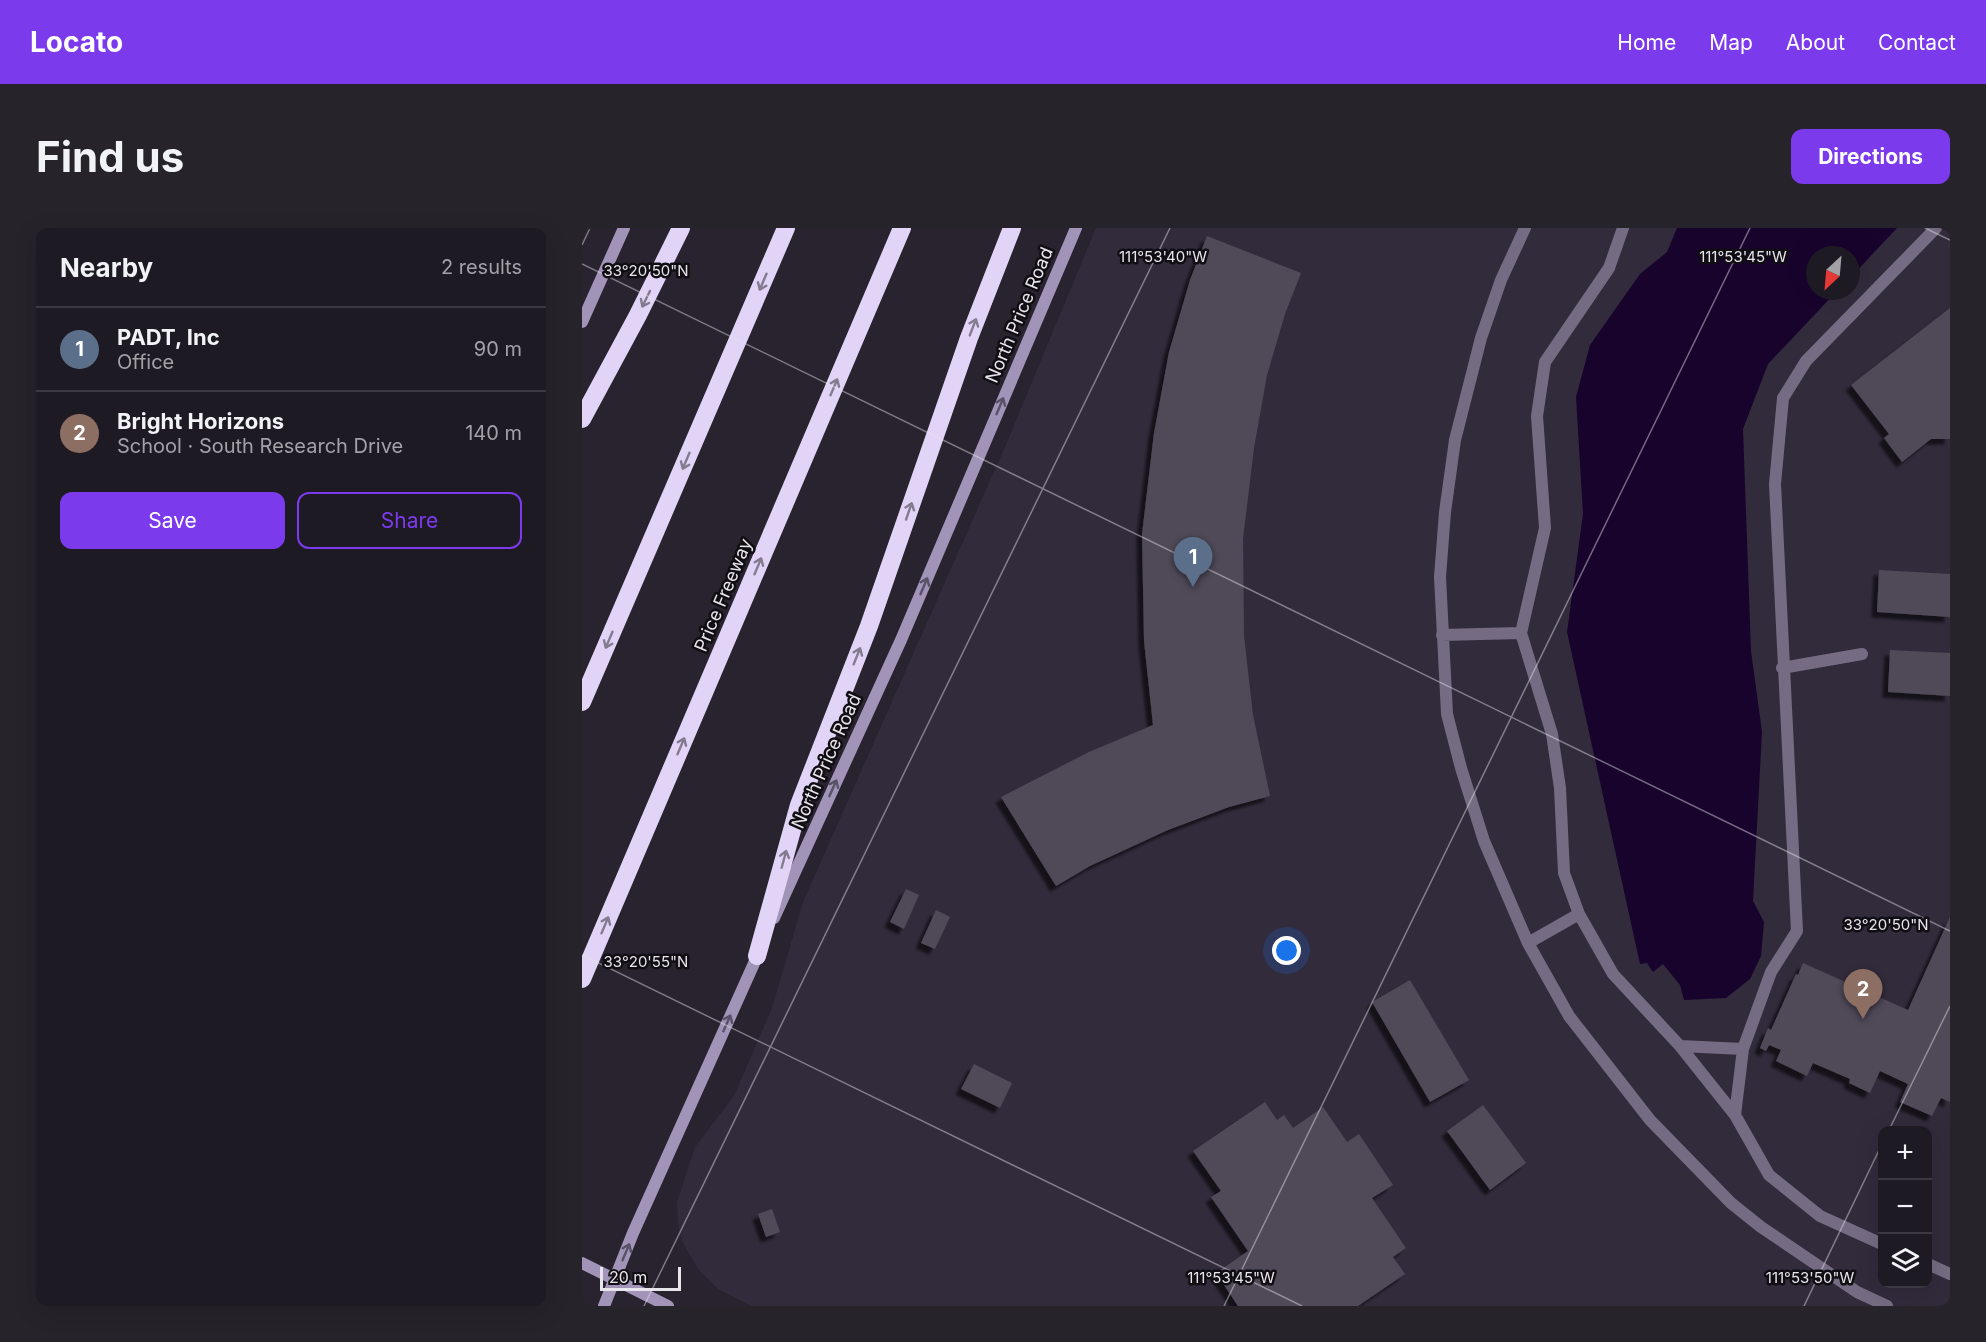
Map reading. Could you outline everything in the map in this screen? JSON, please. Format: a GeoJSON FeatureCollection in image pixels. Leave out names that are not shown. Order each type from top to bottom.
{"type":"FeatureCollection","features":[{"type":"Feature","properties":{"kind":"highway"},"geometry":{"type":"LineString","coordinates":[[582,419],[638,315],[681,228]]}},
{"type":"Feature","properties":{"kind":"highway"},"geometry":{"type":"LineString","coordinates":[[582,702],[786,228]]}},
{"type":"Feature","properties":{"kind":"highway","name":"Price Freeway"},"geometry":{"type":"LineString","coordinates":[[582,979],[902,228]]}},
{"type":"Feature","properties":{"kind":"highway"},"geometry":{"type":"LineString","coordinates":[[757,956],[799,805],[869,626],[969,338],[1012,228]]}},
{"type":"Feature","properties":{"kind":"main road"},"geometry":{"type":"LineString","coordinates":[[582,322],[624,228]]}},
{"type":"Feature","properties":{"kind":"main road","name":"North Price Road"},"geometry":{"type":"LineString","coordinates":[[604,1306],[757,956],[901,640],[1076,228]]}},
{"type":"Feature","properties":{"kind":"main road"},"geometry":{"type":"LineString","coordinates":[[582,1263],[668,1306]]}},
{"type":"Feature","properties":{"kind":"street"},"geometry":{"type":"LineString","coordinates":[[1525,228],[1501,280],[1481,338],[1455,440],[1445,512],[1440,576],[1447,714],[1484,841],[1528,943],[1569,1016],[1650,1120],[1731,1203],[1797,1253],[1857,1292],[1887,1306]]}},
{"type":"Feature","properties":{"kind":"street"},"geometry":{"type":"LineString","coordinates":[[1623,228],[1609,268],[1545,362],[1538,416],[1545,528],[1521,633],[1552,734],[1560,788],[1564,873],[1579,914],[1613,974],[1680,1047],[1735,1115],[1769,1175],[1820,1216],[1878,1242]]}},
{"type":"Feature","properties":{"kind":"street"},"geometry":{"type":"LineString","coordinates":[[1735,1115],[1743,1050],[1771,972],[1797,931],[1782,668],[1775,484],[1783,398],[1806,361],[1936,228]]}},
{"type":"Feature","properties":{"kind":"street"},"geometry":{"type":"LineString","coordinates":[[1442,635],[1521,633]]}},
{"type":"Feature","properties":{"kind":"street"},"geometry":{"type":"LineString","coordinates":[[1782,668],[1862,654]]}},
{"type":"Feature","properties":{"kind":"street"},"geometry":{"type":"LineString","coordinates":[[1528,943],[1579,914]]}},
{"type":"Feature","properties":{"kind":"street"},"geometry":{"type":"LineString","coordinates":[[1680,1047],[1743,1050]]}},
{"type":"Feature","properties":{"kind":"street"},"geometry":{"type":"LineString","coordinates":[[1932,1266],[1950,1274]]}},
{"type":"Feature","properties":{"kind":"shaded area"},"geometry":{"type":"Polygon","coordinates":[[[1096,228],[1950,228],[1950,1306],[751,1306],[718,1289],[698,1269],[682,1241],[677,1202],[695,1147],[734,1096],[772,1008],[803,902],[1005,447],[1096,228]]]}},
{"type":"Feature","properties":{"kind":"shaded area"},"geometry":{"type":"Polygon","coordinates":[[[1677,228],[1897,228],[1860,267],[1860,246],[1806,246],[1806,300],[1828,300],[1768,364],[1743,429],[1751,651],[1762,732],[1753,901],[1764,922],[1761,956],[1750,979],[1726,998],[1684,1000],[1680,985],[1663,964],[1653,972],[1647,963],[1640,964],[1567,632],[1583,514],[1576,397],[1590,345],[1640,274],[1667,252],[1677,228]]]}},
{"type":"Feature","properties":{"kind":"building"},"geometry":{"type":"Polygon","coordinates":[[[1207,236],[1301,273],[1285,314],[1267,375],[1254,448],[1243,539],[1244,636],[1253,715],[1270,796],[1229,807],[1168,830],[1090,866],[1056,886],[1001,797],[1089,752],[1153,725],[1144,641],[1142,534],[1154,433],[1169,352],[1190,280],[1207,236]]]}},
{"type":"Feature","properties":{"kind":"building"},"geometry":{"type":"Polygon","coordinates":[[[1950,308],[1950,439],[1931,439],[1902,462],[1884,438],[1889,434],[1851,385],[1950,308]]]}},
{"type":"Feature","properties":{"kind":"building"},"geometry":{"type":"Polygon","coordinates":[[[1879,570],[1950,574],[1950,617],[1877,612],[1879,570]]]}},
{"type":"Feature","properties":{"kind":"building"},"geometry":{"type":"Polygon","coordinates":[[[1890,650],[1950,653],[1950,696],[1888,692],[1890,650]]]}},
{"type":"Feature","properties":{"kind":"building"},"geometry":{"type":"Polygon","coordinates":[[[906,889],[919,895],[904,929],[890,922],[906,889]]]}},
{"type":"Feature","properties":{"kind":"building"},"geometry":{"type":"Polygon","coordinates":[[[936,910],[950,917],[935,949],[921,943],[936,910]]]}},
{"type":"Feature","properties":{"kind":"building"},"geometry":{"type":"Polygon","coordinates":[[[1950,917],[1950,1102],[1941,1098],[1932,1116],[1900,1102],[1908,1084],[1880,1071],[1870,1093],[1849,1083],[1850,1079],[1813,1063],[1807,1076],[1776,1061],[1781,1050],[1769,1045],[1766,1051],[1760,1048],[1768,1028],[1771,1030],[1803,963],[1908,1010],[1950,917]]]}},
{"type":"Feature","properties":{"kind":"building"},"geometry":{"type":"Polygon","coordinates":[[[1410,980],[1469,1080],[1430,1102],[1372,1002],[1410,980]]]}},
{"type":"Feature","properties":{"kind":"building"},"geometry":{"type":"Polygon","coordinates":[[[974,1064],[1012,1083],[1000,1108],[961,1089],[974,1064]]]}},
{"type":"Feature","properties":{"kind":"building"},"geometry":{"type":"Polygon","coordinates":[[[1265,1102],[1277,1120],[1284,1115],[1293,1128],[1323,1107],[1347,1142],[1359,1134],[1393,1185],[1372,1198],[1406,1248],[1393,1257],[1405,1274],[1358,1306],[1238,1306],[1216,1273],[1248,1251],[1211,1197],[1221,1191],[1193,1151],[1265,1102]]]}},
{"type":"Feature","properties":{"kind":"building"},"geometry":{"type":"Polygon","coordinates":[[[1483,1105],[1526,1163],[1490,1190],[1447,1131],[1483,1105]]]}},
{"type":"Feature","properties":{"kind":"building"},"geometry":{"type":"Polygon","coordinates":[[[772,1209],[780,1232],[766,1237],[758,1214],[772,1209]]]}},
{"type":"Feature","properties":{"kind":"place","name":"PADT, Inc"},"geometry":{"type":"Point","coordinates":[1193,587]}},
{"type":"Feature","properties":{"kind":"place","name":"Bright Horizons"},"geometry":{"type":"Point","coordinates":[1863,1019]}}]}
